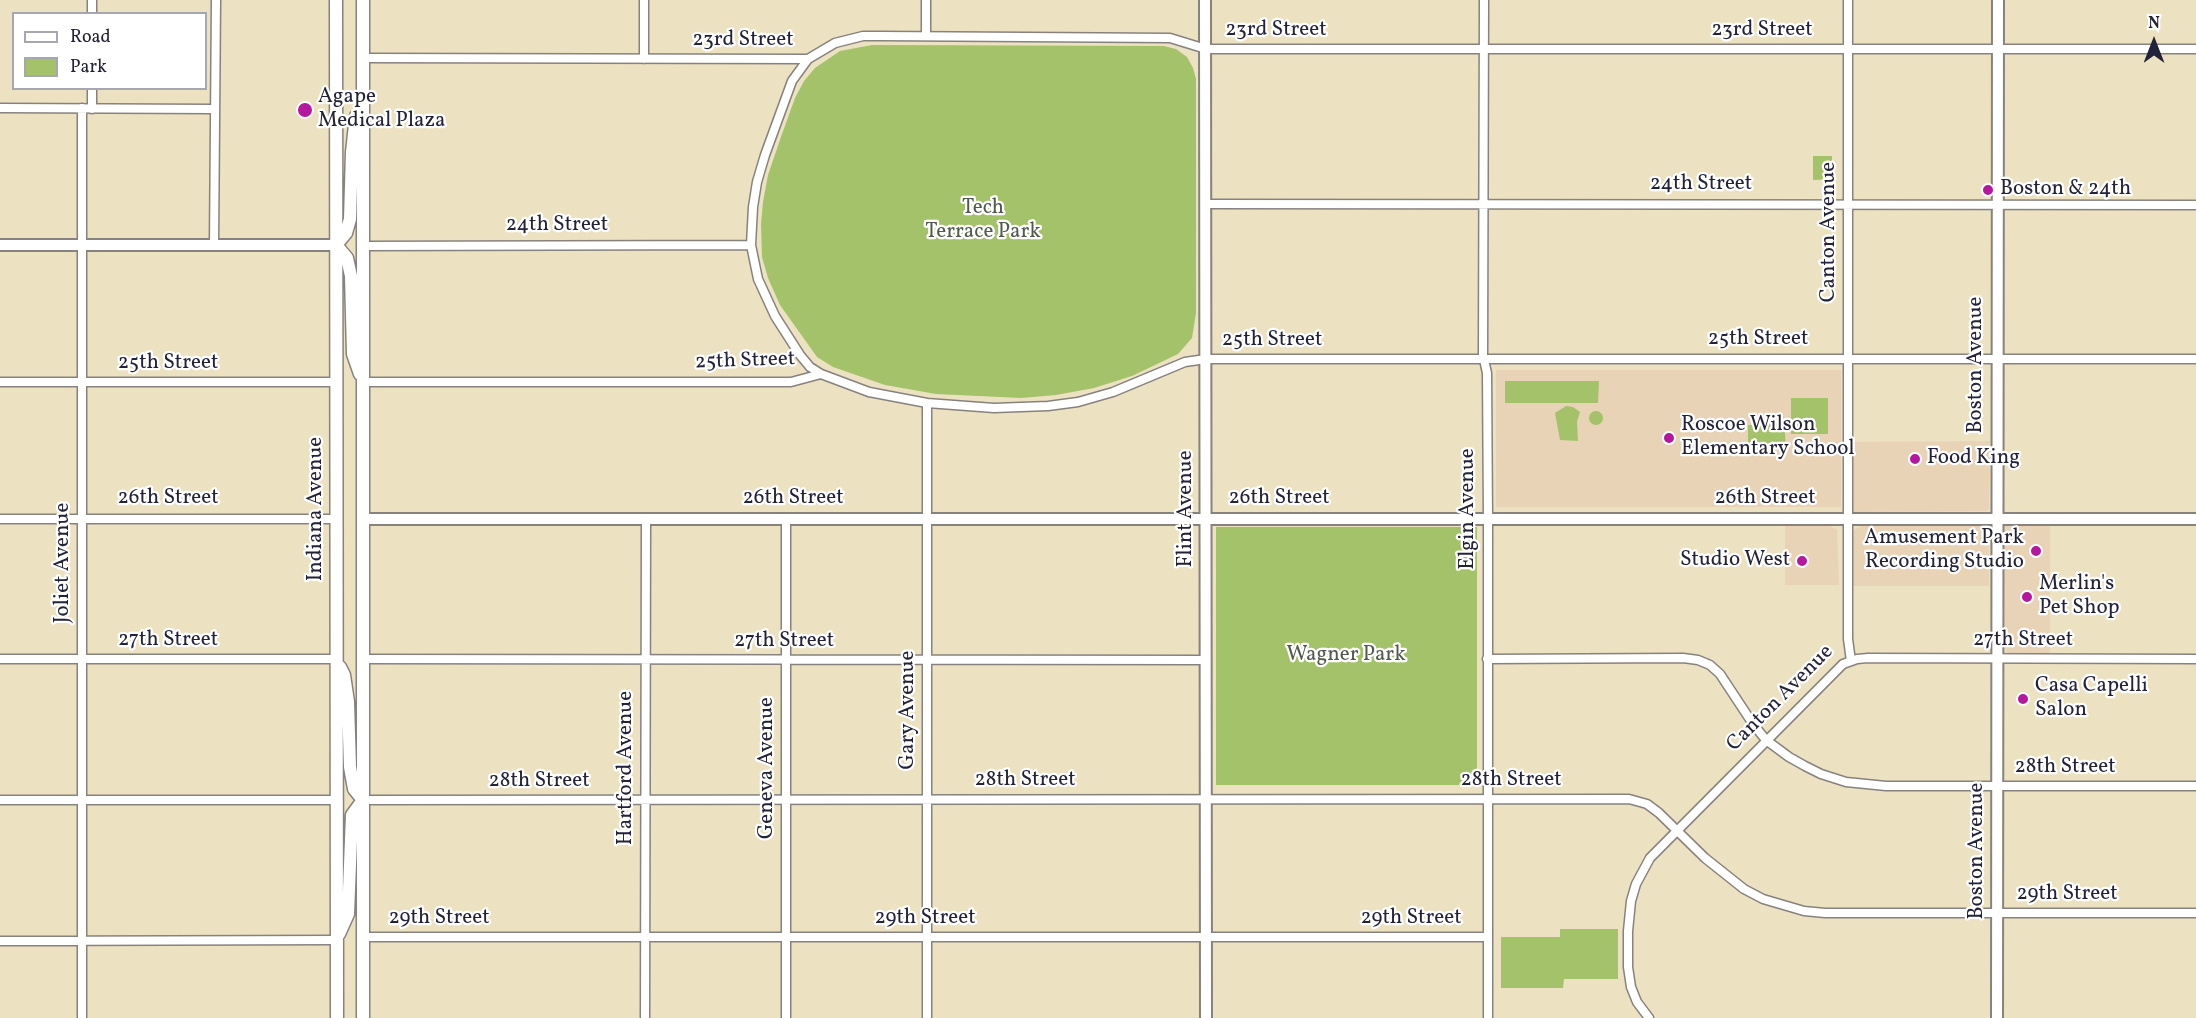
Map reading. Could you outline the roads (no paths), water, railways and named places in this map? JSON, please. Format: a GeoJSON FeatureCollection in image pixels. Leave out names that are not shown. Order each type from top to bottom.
{"type":"FeatureCollection","features":[{"type":"Feature","properties":{"kind":"main road","name":"Indiana Avenue"},"geometry":{"type":"LineString","coordinates":[[336,0],[337,1018]]}},
{"type":"Feature","properties":{"kind":"main road"},"geometry":{"type":"LineString","coordinates":[[336,27],[347,0]]}},
{"type":"Feature","properties":{"kind":"main road"},"geometry":{"type":"LineString","coordinates":[[363,0],[363,1018]]}},
{"type":"Feature","properties":{"kind":"main road"},"geometry":{"type":"LineString","coordinates":[[363,58],[352,152],[350,219],[346,233],[336,244],[347,258],[351,276],[352,354],[363,382]]}},
{"type":"Feature","properties":{"kind":"main road"},"geometry":{"type":"LineString","coordinates":[[336,659],[344,675],[348,702],[350,768],[354,789],[363,800]]}},
{"type":"Feature","properties":{"kind":"main road"},"geometry":{"type":"LineString","coordinates":[[337,940],[348,914],[352,815],[363,800]]}},
{"type":"Feature","properties":{"kind":"street"},"geometry":{"type":"LineString","coordinates":[[214,244],[216,0]]}},
{"type":"Feature","properties":{"kind":"street"},"geometry":{"type":"LineString","coordinates":[[644,0],[644,58]]}},
{"type":"Feature","properties":{"kind":"street"},"geometry":{"type":"LineString","coordinates":[[927,0],[927,36]]}},
{"type":"Feature","properties":{"kind":"street","name":"Flint Avenue"},"geometry":{"type":"LineString","coordinates":[[1205,0],[1206,1018]]}},
{"type":"Feature","properties":{"kind":"street","name":"Elgin Avenue"},"geometry":{"type":"LineString","coordinates":[[1484,0],[1483,204],[1488,519],[1488,1018]]}},
{"type":"Feature","properties":{"kind":"street","name":"Canton Avenue"},"geometry":{"type":"LineString","coordinates":[[1649,1018],[1637,1002],[1631,987],[1628,967],[1629,914],[1636,884],[1650,858],[1838,668],[1851,660],[1848,639],[1848,0]]}},
{"type":"Feature","properties":{"kind":"street","name":"Boston Avenue"},"geometry":{"type":"LineString","coordinates":[[1997,1018],[1998,0]]}},
{"type":"Feature","properties":{"kind":"street","name":"23rd Street"},"geometry":{"type":"LineString","coordinates":[[363,58],[808,59],[835,43],[862,36],[1170,38],[1206,49],[2196,49]]}},
{"type":"Feature","properties":{"kind":"street"},"geometry":{"type":"LineString","coordinates":[[808,59],[792,81],[765,155],[753,207],[751,245],[758,279],[775,316],[800,355],[810,367],[821,374]]}},
{"type":"Feature","properties":{"kind":"street"},"geometry":{"type":"LineString","coordinates":[[92,90],[92,109]]}},
{"type":"Feature","properties":{"kind":"street"},"geometry":{"type":"LineString","coordinates":[[0,108],[214,109]]}},
{"type":"Feature","properties":{"kind":"street","name":"Joliet Avenue"},"geometry":{"type":"LineString","coordinates":[[82,108],[82,1018]]}},
{"type":"Feature","properties":{"kind":"street","name":"24th Street"},"geometry":{"type":"LineString","coordinates":[[1205,204],[2196,205]]}},
{"type":"Feature","properties":{"kind":"street"},"geometry":{"type":"LineString","coordinates":[[0,245],[336,244]]}},
{"type":"Feature","properties":{"kind":"street","name":"24th Street"},"geometry":{"type":"LineString","coordinates":[[363,246],[751,245]]}},
{"type":"Feature","properties":{"kind":"street","name":"25th Street"},"geometry":{"type":"LineString","coordinates":[[363,382],[791,382],[821,374],[869,392],[927,403],[994,408],[1048,406],[1078,402],[1113,392],[1185,362],[1206,359],[2196,358]]}},
{"type":"Feature","properties":{"kind":"street","name":"25th Street"},"geometry":{"type":"LineString","coordinates":[[0,382],[336,382]]}},
{"type":"Feature","properties":{"kind":"street","name":"Gary Avenue"},"geometry":{"type":"LineString","coordinates":[[927,403],[927,1018]]}},
{"type":"Feature","properties":{"kind":"street","name":"26th Street"},"geometry":{"type":"LineString","coordinates":[[0,519],[336,519]]}},
{"type":"Feature","properties":{"kind":"street","name":"26th Street"},"geometry":{"type":"LineString","coordinates":[[363,519],[2196,519]]}},
{"type":"Feature","properties":{"kind":"street","name":"Hartford Avenue"},"geometry":{"type":"LineString","coordinates":[[645,1018],[646,519]]}},
{"type":"Feature","properties":{"kind":"street","name":"Geneva Avenue"},"geometry":{"type":"LineString","coordinates":[[786,519],[786,1018]]}},
{"type":"Feature","properties":{"kind":"street"},"geometry":{"type":"LineString","coordinates":[[1487,659],[1683,658],[1698,660],[1710,665],[1720,674],[1766,740]]}},
{"type":"Feature","properties":{"kind":"street","name":"27th Street"},"geometry":{"type":"LineString","coordinates":[[1851,660],[1868,658],[2196,659]]}},
{"type":"Feature","properties":{"kind":"street","name":"27th Street"},"geometry":{"type":"LineString","coordinates":[[0,659],[336,659]]}},
{"type":"Feature","properties":{"kind":"street","name":"27th Street"},"geometry":{"type":"LineString","coordinates":[[363,659],[1206,660]]}},
{"type":"Feature","properties":{"kind":"street","name":"28th Street"},"geometry":{"type":"LineString","coordinates":[[1766,740],[1805,766],[1846,782],[1886,786],[2196,786]]}},
{"type":"Feature","properties":{"kind":"street"},"geometry":{"type":"LineString","coordinates":[[0,800],[336,800]]}},
{"type":"Feature","properties":{"kind":"street","name":"28th Street"},"geometry":{"type":"LineString","coordinates":[[363,800],[1629,800],[1647,804],[1670,821],[1677,830]]}},
{"type":"Feature","properties":{"kind":"street","name":"29th Street"},"geometry":{"type":"LineString","coordinates":[[1677,830],[1723,874],[1753,894],[1783,906],[1825,914],[2196,913]]}},
{"type":"Feature","properties":{"kind":"street","name":"29th Street"},"geometry":{"type":"LineString","coordinates":[[363,937],[1488,937]]}},
{"type":"Feature","properties":{"kind":"street"},"geometry":{"type":"LineString","coordinates":[[0,941],[337,940]]}},
{"type":"Feature","properties":{"kind":"place","name":"Agape Medical Plaza"},"geometry":{"type":"Point","coordinates":[305,110]}},
{"type":"Feature","properties":{"kind":"place","name":"Boston & 24th"},"geometry":{"type":"Point","coordinates":[1988,190]}},
{"type":"Feature","properties":{"kind":"place","name":"Roscoe Wilson Elementary School"},"geometry":{"type":"Point","coordinates":[1669,438]}},
{"type":"Feature","properties":{"kind":"place","name":"Food King"},"geometry":{"type":"Point","coordinates":[1915,459]}},
{"type":"Feature","properties":{"kind":"place","name":"Amusement Park Recording Studio"},"geometry":{"type":"Point","coordinates":[2036,551]}},
{"type":"Feature","properties":{"kind":"place","name":"Studio West"},"geometry":{"type":"Point","coordinates":[1802,561]}},
{"type":"Feature","properties":{"kind":"place","name":"Merlin's Pet Shop"},"geometry":{"type":"Point","coordinates":[2027,597]}},
{"type":"Feature","properties":{"kind":"place","name":"Casa Capelli Salon"},"geometry":{"type":"Point","coordinates":[2023,699]}},
{"type":"Feature","properties":{"kind":"park label","name":"Tech Terrace Park"},"geometry":{"type":"Point","coordinates":[983,221]}},
{"type":"Feature","properties":{"kind":"park label","name":"Wagner Park"},"geometry":{"type":"Point","coordinates":[1346,656]}}]}
